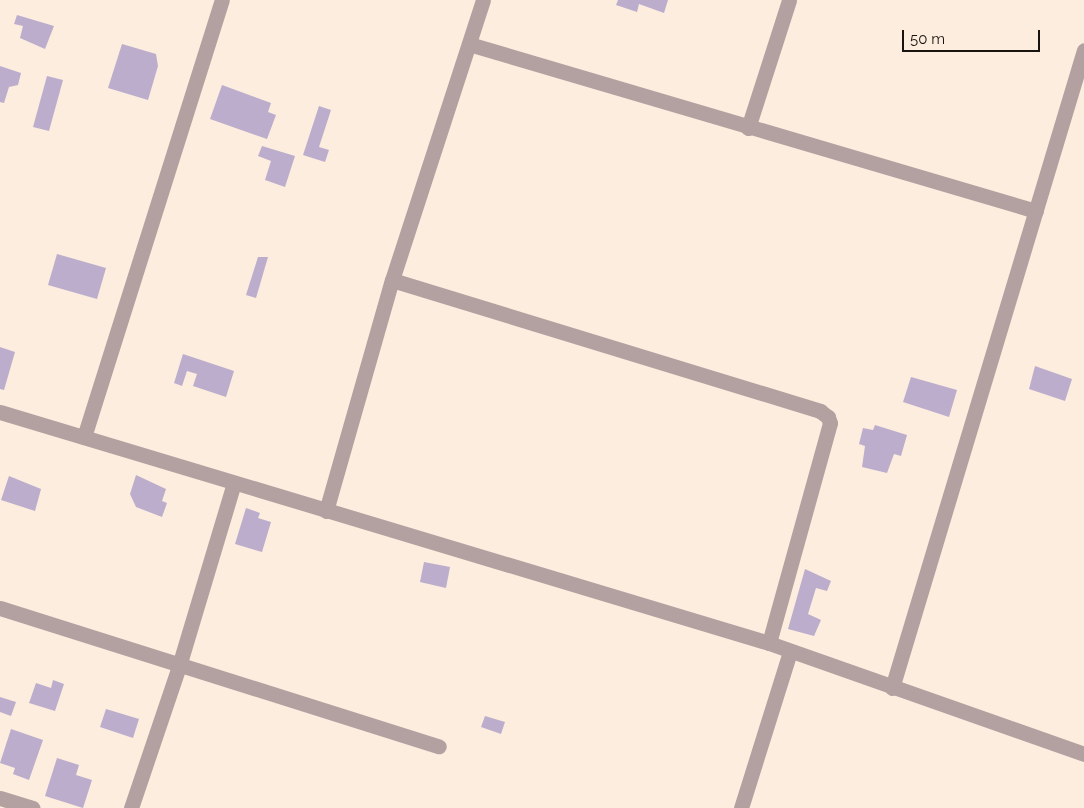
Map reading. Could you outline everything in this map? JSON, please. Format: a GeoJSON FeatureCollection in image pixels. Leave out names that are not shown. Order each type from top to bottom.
{"type":"FeatureCollection","features":[{"type":"Feature","properties":{"kind":"street"},"geometry":{"type":"LineString","coordinates":[[84,437],[222,0]]}},
{"type":"Feature","properties":{"kind":"street"},"geometry":{"type":"LineString","coordinates":[[326,511],[392,280],[483,0]]}},
{"type":"Feature","properties":{"kind":"street"},"geometry":{"type":"LineString","coordinates":[[748,128],[789,0]]}},
{"type":"Feature","properties":{"kind":"street"},"geometry":{"type":"LineString","coordinates":[[469,44],[748,128],[1036,211]]}},
{"type":"Feature","properties":{"kind":"street"},"geometry":{"type":"LineString","coordinates":[[892,688],[1084,50]]}},
{"type":"Feature","properties":{"kind":"street"},"geometry":{"type":"LineString","coordinates":[[392,280],[820,411],[828,416],[830,423],[769,643]]}},
{"type":"Feature","properties":{"kind":"street"},"geometry":{"type":"LineString","coordinates":[[0,412],[769,643],[892,688],[1084,754]]}},
{"type":"Feature","properties":{"kind":"street"},"geometry":{"type":"LineString","coordinates":[[131,808],[179,666],[234,483]]}},
{"type":"Feature","properties":{"kind":"street"},"geometry":{"type":"LineString","coordinates":[[0,608],[179,666],[439,746]]}},
{"type":"Feature","properties":{"kind":"street"},"geometry":{"type":"LineString","coordinates":[[741,808],[790,652]]}},
{"type":"Feature","properties":{"kind":"street"},"geometry":{"type":"LineString","coordinates":[[0,798],[33,808]]}},
{"type":"Feature","properties":{"kind":"building"},"geometry":{"type":"Polygon","coordinates":[[[618,0],[668,0],[664,13],[639,4],[637,12],[616,5],[618,0]]]}},
{"type":"Feature","properties":{"kind":"building"},"geometry":{"type":"Polygon","coordinates":[[[17,15],[54,26],[45,49],[20,38],[23,26],[14,24],[17,15]]]}},
{"type":"Feature","properties":{"kind":"building"},"geometry":{"type":"Polygon","coordinates":[[[122,44],[156,54],[158,66],[148,100],[108,88],[122,44]]]}},
{"type":"Feature","properties":{"kind":"building"},"geometry":{"type":"Polygon","coordinates":[[[0,66],[21,73],[18,85],[9,87],[4,103],[0,102],[0,66]]]}},
{"type":"Feature","properties":{"kind":"building"},"geometry":{"type":"Polygon","coordinates":[[[47,76],[63,80],[49,131],[33,127],[47,76]]]}},
{"type":"Feature","properties":{"kind":"building"},"geometry":{"type":"Polygon","coordinates":[[[222,85],[271,103],[268,112],[276,115],[267,139],[210,119],[222,85]]]}},
{"type":"Feature","properties":{"kind":"building"},"geometry":{"type":"Polygon","coordinates":[[[319,106],[331,110],[319,147],[329,150],[325,162],[303,155],[319,106]]]}},
{"type":"Feature","properties":{"kind":"building"},"geometry":{"type":"Polygon","coordinates":[[[262,146],[295,156],[285,187],[265,180],[271,161],[258,156],[262,146]]]}},
{"type":"Feature","properties":{"kind":"building"},"geometry":{"type":"Polygon","coordinates":[[[57,254],[106,268],[97,299],[48,285],[57,254]]]}},
{"type":"Feature","properties":{"kind":"building"},"geometry":{"type":"Polygon","coordinates":[[[258,257],[268,257],[256,298],[246,295],[258,257]]]}},
{"type":"Feature","properties":{"kind":"building"},"geometry":{"type":"Polygon","coordinates":[[[0,347],[15,352],[4,390],[0,389],[0,347]]]}},
{"type":"Feature","properties":{"kind":"building"},"geometry":{"type":"Polygon","coordinates":[[[183,354],[234,371],[226,397],[193,386],[197,374],[187,371],[182,386],[174,383],[183,354]]]}},
{"type":"Feature","properties":{"kind":"building"},"geometry":{"type":"Polygon","coordinates":[[[1035,366],[1072,379],[1065,401],[1029,389],[1035,366]]]}},
{"type":"Feature","properties":{"kind":"building"},"geometry":{"type":"Polygon","coordinates":[[[911,377],[957,390],[949,417],[903,402],[911,377]]]}},
{"type":"Feature","properties":{"kind":"building"},"geometry":{"type":"Polygon","coordinates":[[[875,425],[907,435],[901,456],[894,454],[887,473],[862,467],[865,446],[859,444],[863,428],[873,430],[875,425]]]}},
{"type":"Feature","properties":{"kind":"building"},"geometry":{"type":"Polygon","coordinates":[[[136,475],[166,489],[162,501],[167,503],[162,517],[136,507],[130,494],[136,475]]]}},
{"type":"Feature","properties":{"kind":"building"},"geometry":{"type":"Polygon","coordinates":[[[9,476],[41,489],[35,511],[1,500],[9,476]]]}},
{"type":"Feature","properties":{"kind":"building"},"geometry":{"type":"Polygon","coordinates":[[[246,508],[260,513],[258,518],[271,522],[262,552],[235,544],[246,508]]]}},
{"type":"Feature","properties":{"kind":"building"},"geometry":{"type":"Polygon","coordinates":[[[424,562],[450,567],[446,588],[420,582],[424,562]]]}},
{"type":"Feature","properties":{"kind":"building"},"geometry":{"type":"Polygon","coordinates":[[[805,569],[831,581],[827,591],[816,588],[808,614],[821,620],[814,636],[788,629],[805,569]]]}},
{"type":"Feature","properties":{"kind":"building"},"geometry":{"type":"Polygon","coordinates":[[[53,680],[64,684],[55,711],[29,703],[36,683],[51,688],[53,680]]]}},
{"type":"Feature","properties":{"kind":"building"},"geometry":{"type":"Polygon","coordinates":[[[0,697],[16,702],[11,716],[0,712],[0,697]]]}},
{"type":"Feature","properties":{"kind":"building"},"geometry":{"type":"Polygon","coordinates":[[[106,709],[139,719],[133,738],[100,727],[106,709]]]}},
{"type":"Feature","properties":{"kind":"building"},"geometry":{"type":"Polygon","coordinates":[[[485,716],[505,722],[501,734],[481,727],[485,716]]]}},
{"type":"Feature","properties":{"kind":"building"},"geometry":{"type":"Polygon","coordinates":[[[11,729],[43,740],[29,780],[13,774],[15,768],[0,763],[11,729]]]}},
{"type":"Feature","properties":{"kind":"building"},"geometry":{"type":"Polygon","coordinates":[[[57,758],[79,765],[76,775],[92,780],[83,808],[45,796],[57,758]]]}}]}
